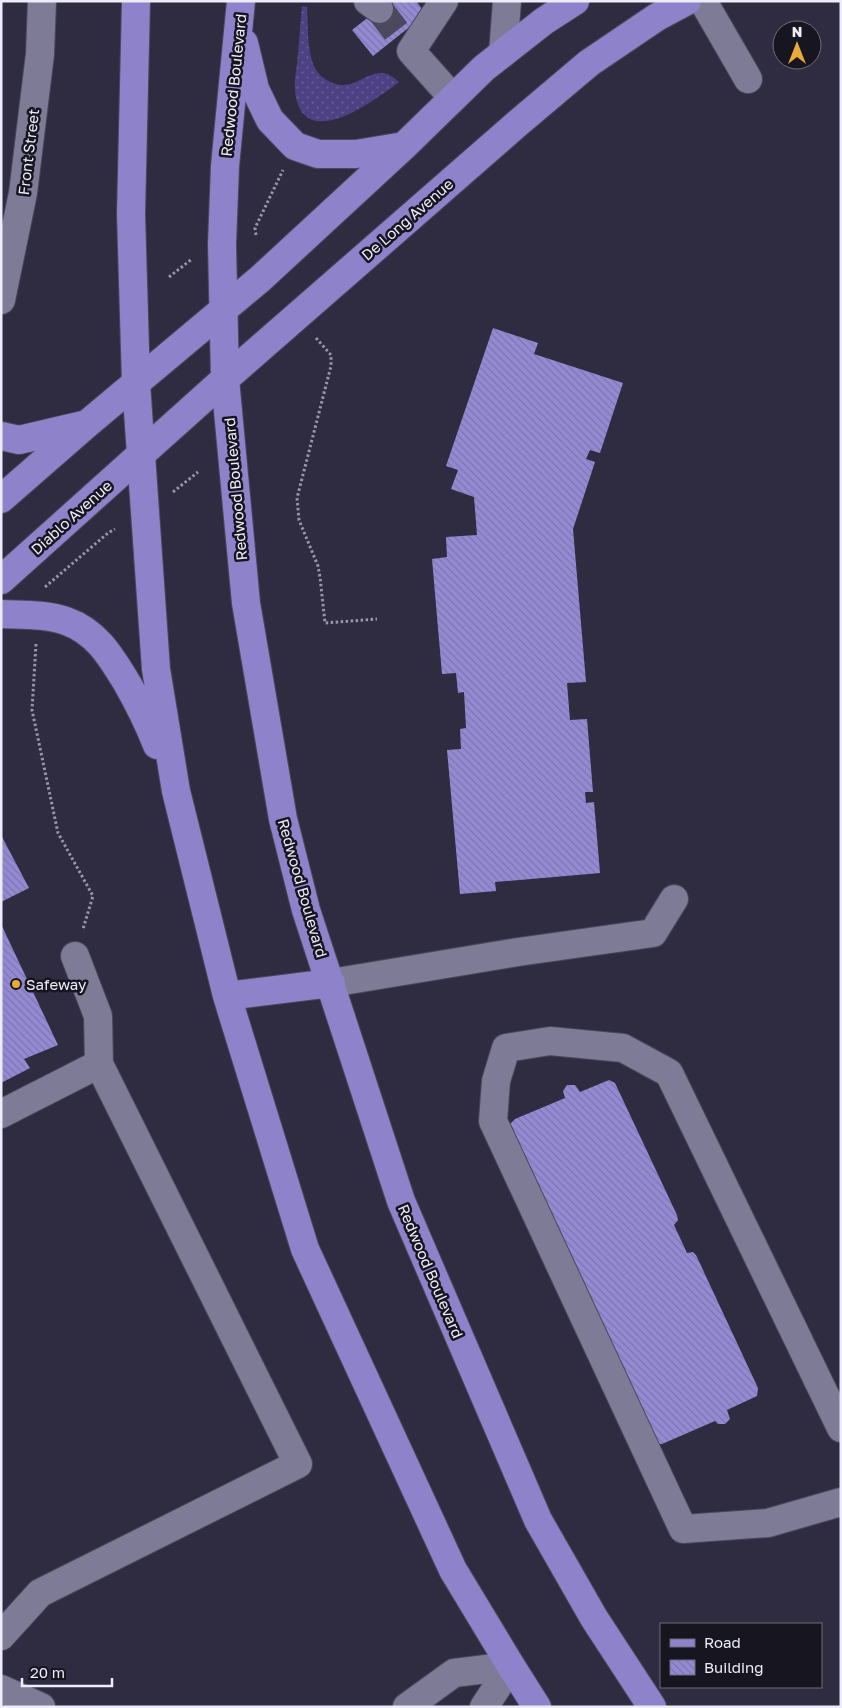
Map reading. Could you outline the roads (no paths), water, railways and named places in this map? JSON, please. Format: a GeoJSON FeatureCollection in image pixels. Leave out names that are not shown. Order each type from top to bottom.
{"type":"FeatureCollection","features":[{"type":"Feature","properties":{"kind":"main road"},"geometry":{"type":"LineString","coordinates":[[1,499],[260,279],[404,146],[484,68],[544,21],[575,1]]}},
{"type":"Feature","properties":{"kind":"main road","name":"De Long Avenue"},"geometry":{"type":"LineString","coordinates":[[141,454],[589,63],[657,17],[687,1]]}},
{"type":"Feature","properties":{"kind":"main road"},"geometry":{"type":"LineString","coordinates":[[137,3],[131,214],[136,384],[156,669],[176,791],[227,996],[305,1249],[453,1570],[510,1666],[537,1707]]}},
{"type":"Feature","properties":{"kind":"main road"},"geometry":{"type":"LineString","coordinates":[[239,9],[255,89],[270,120],[295,146],[318,154],[356,154],[404,146]]}},
{"type":"Feature","properties":{"kind":"main road","name":"Redwood Boulevard"},"geometry":{"type":"LineString","coordinates":[[239,9],[225,166],[222,244],[225,379],[246,602],[283,819],[306,910],[401,1201],[538,1520],[594,1618],[652,1707]]}},
{"type":"Feature","properties":{"kind":"main road"},"geometry":{"type":"LineString","coordinates":[[1,436],[19,440],[87,424]]}},
{"type":"Feature","properties":{"kind":"main road","name":"Diablo Avenue"},"geometry":{"type":"LineString","coordinates":[[1,580],[141,454]]}},
{"type":"Feature","properties":{"kind":"main road"},"geometry":{"type":"LineString","coordinates":[[1,614],[39,616],[67,622],[92,636],[103,646],[144,714],[176,791]]}},
{"type":"Feature","properties":{"kind":"main road"},"geometry":{"type":"LineString","coordinates":[[227,996],[331,983]]}},
{"type":"Feature","properties":{"kind":"street","name":"Front Street"},"geometry":{"type":"LineString","coordinates":[[1,300],[23,193],[40,54],[42,1]]}},
{"type":"Feature","properties":{"kind":"street"},"geometry":{"type":"LineString","coordinates":[[444,1],[405,43],[453,98]]}},
{"type":"Feature","properties":{"kind":"street"},"geometry":{"type":"LineString","coordinates":[[703,1],[748,79]]}},
{"type":"Feature","properties":{"kind":"street"},"geometry":{"type":"LineString","coordinates":[[506,3],[525,36]]}},
{"type":"Feature","properties":{"kind":"street"},"geometry":{"type":"LineString","coordinates":[[504,53],[506,3]]}},
{"type":"Feature","properties":{"kind":"street"},"geometry":{"type":"LineString","coordinates":[[331,983],[518,952],[653,933],[674,899]]}},
{"type":"Feature","properties":{"kind":"street"},"geometry":{"type":"LineString","coordinates":[[1,1636],[40,1593],[298,1464],[100,1064],[98,1016],[75,956]]}},
{"type":"Feature","properties":{"kind":"street"},"geometry":{"type":"LineString","coordinates":[[841,1428],[669,1073],[623,1048],[550,1041],[506,1048],[496,1081],[493,1121],[683,1529],[768,1523],[841,1502]]}},
{"type":"Feature","properties":{"kind":"street"},"geometry":{"type":"LineString","coordinates":[[1,1114],[100,1064]]}},
{"type":"Feature","properties":{"kind":"street"},"geometry":{"type":"LineString","coordinates":[[407,1707],[454,1673],[510,1666]]}},
{"type":"Feature","properties":{"kind":"street"},"geometry":{"type":"LineString","coordinates":[[484,1707],[510,1666]]}},
{"type":"Feature","properties":{"kind":"street"},"geometry":{"type":"LineString","coordinates":[[1,1689],[41,1707]]}},
{"type":"Feature","properties":{"kind":"tunnel"},"geometry":{"type":"LineString","coordinates":[[379,9],[399,35]]}},
{"type":"Feature","properties":{"kind":"place","name":"Safeway"},"geometry":{"type":"Point","coordinates":[16,984]}}]}
